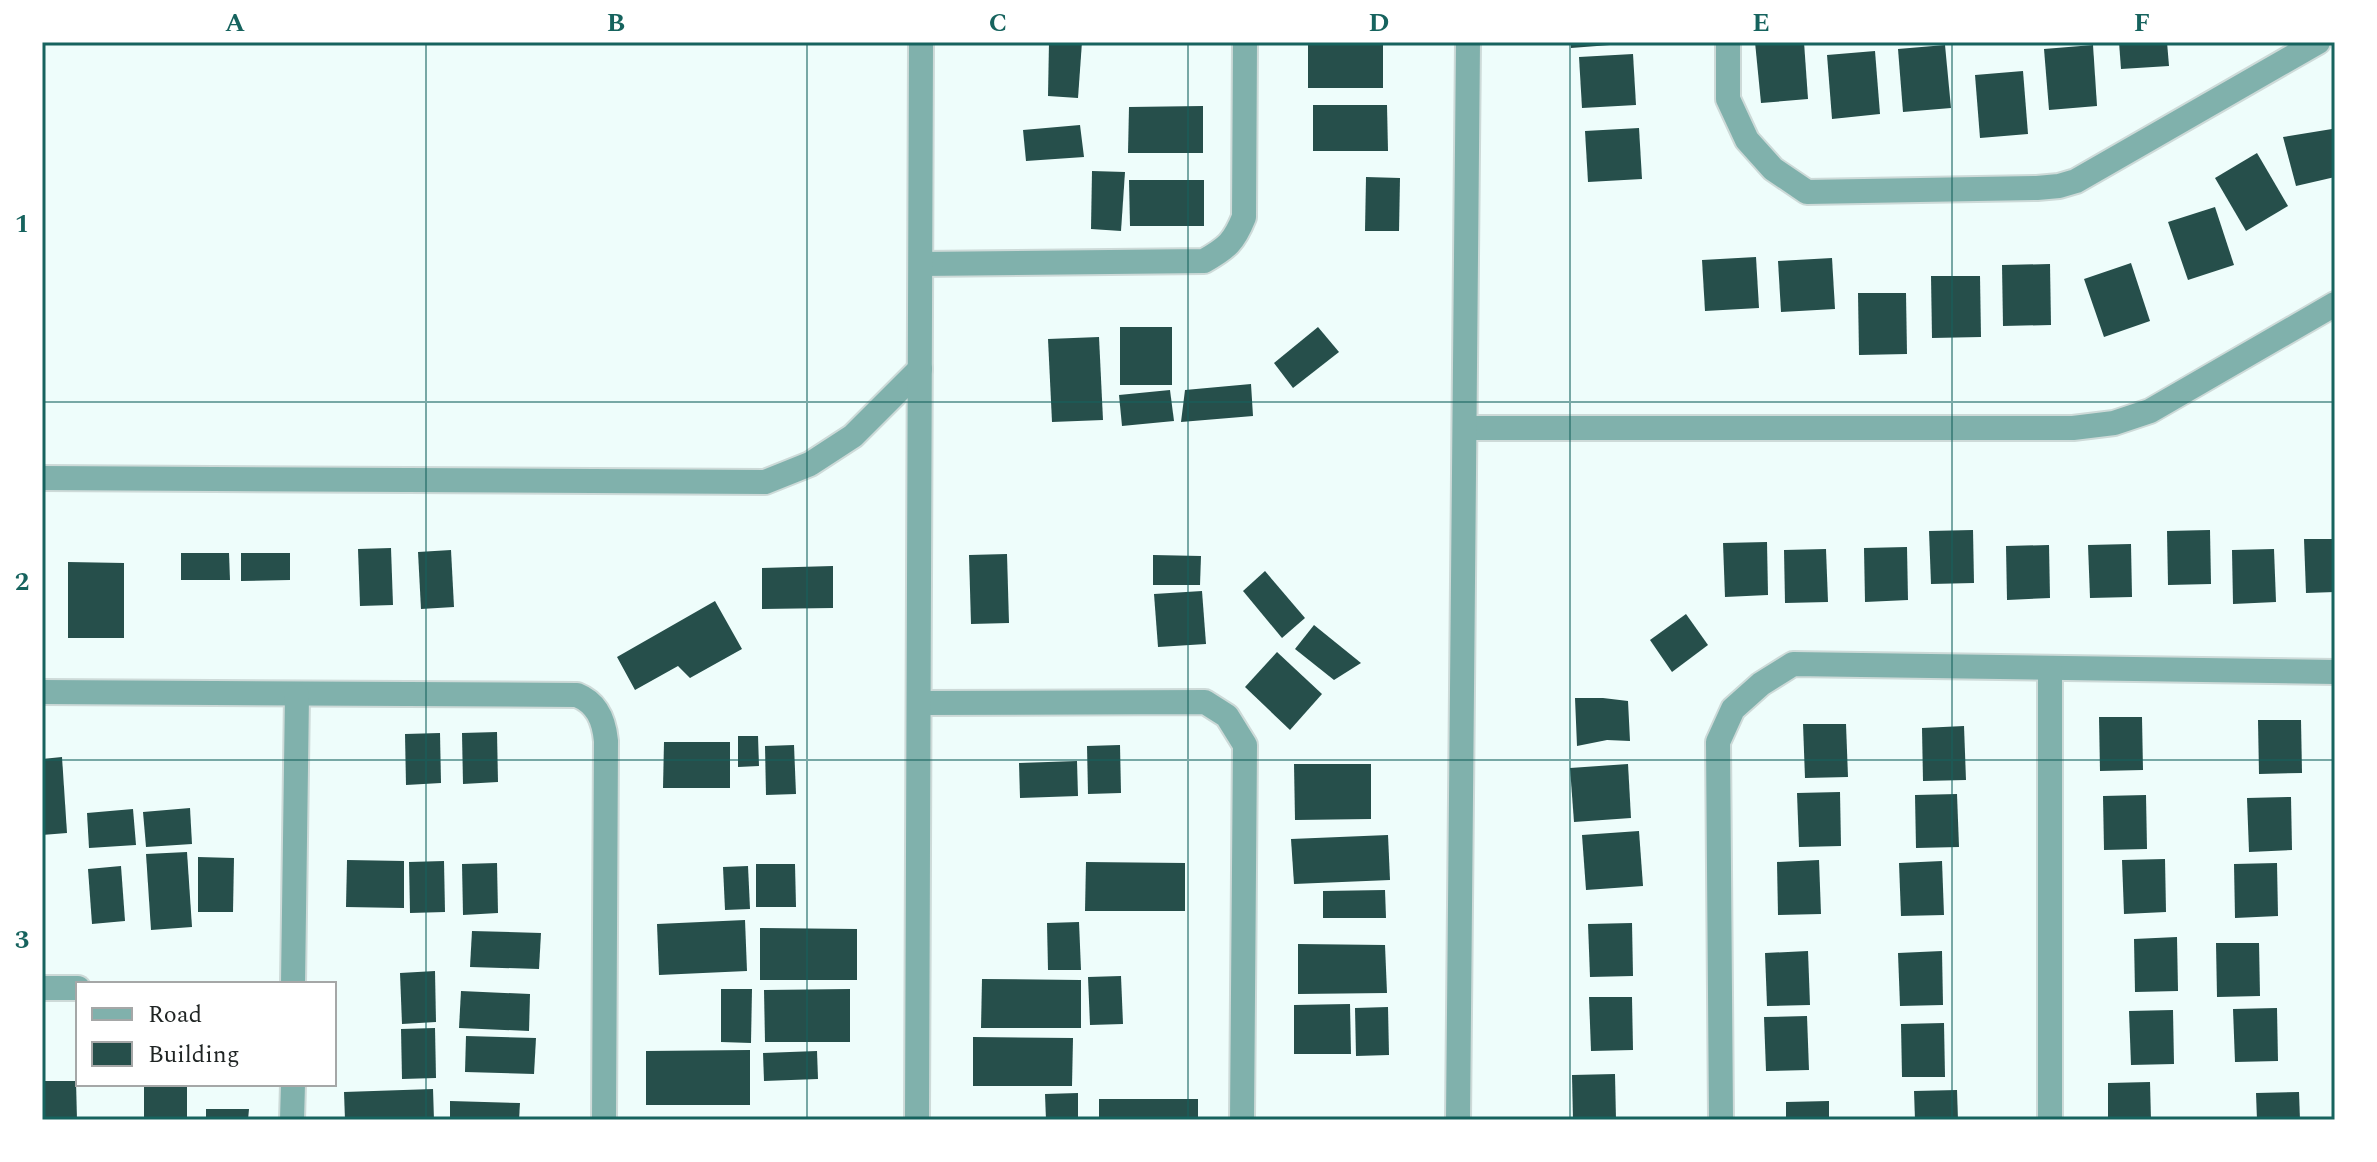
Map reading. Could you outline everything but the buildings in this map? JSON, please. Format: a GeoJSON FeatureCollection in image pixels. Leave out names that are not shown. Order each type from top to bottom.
{"type":"FeatureCollection","features":[{"type":"Feature","properties":{"kind":"street"},"geometry":{"type":"LineString","coordinates":[[917,1120],[921,42]]}},
{"type":"Feature","properties":{"kind":"street"},"geometry":{"type":"LineString","coordinates":[[921,264],[1204,261],[1220,252],[1236,237],[1244,217],[1245,42]]}},
{"type":"Feature","properties":{"kind":"street"},"geometry":{"type":"LineString","coordinates":[[1458,1120],[1468,42]]}},
{"type":"Feature","properties":{"kind":"street"},"geometry":{"type":"LineString","coordinates":[[1728,42],[1728,99],[1747,140],[1773,169],[1807,192],[2059,186],[2076,181],[2318,42]]}},
{"type":"Feature","properties":{"kind":"street"},"geometry":{"type":"LineString","coordinates":[[1466,428],[2073,428],[2114,423],[2150,411],[2335,304]]}},
{"type":"Feature","properties":{"kind":"street"},"geometry":{"type":"LineString","coordinates":[[42,478],[765,482],[810,464],[853,436],[920,369]]}},
{"type":"Feature","properties":{"kind":"street"},"geometry":{"type":"LineString","coordinates":[[1721,1120],[1718,742],[1733,709],[1761,684],[1793,664],[2335,672]]}},
{"type":"Feature","properties":{"kind":"street"},"geometry":{"type":"LineString","coordinates":[[2050,669],[2050,1120]]}},
{"type":"Feature","properties":{"kind":"street"},"geometry":{"type":"LineString","coordinates":[[42,692],[577,695],[587,699],[605,725],[606,741],[604,1120]]}},
{"type":"Feature","properties":{"kind":"street"},"geometry":{"type":"LineString","coordinates":[[293,982],[297,695]]}},
{"type":"Feature","properties":{"kind":"street"},"geometry":{"type":"LineString","coordinates":[[919,703],[1205,702],[1227,716],[1245,745],[1242,1120]]}},
{"type":"Feature","properties":{"kind":"street"},"geometry":{"type":"LineString","coordinates":[[42,988],[76,988]]}},
{"type":"Feature","properties":{"kind":"street"},"geometry":{"type":"LineString","coordinates":[[292,1120],[293,1086]]}}]}
